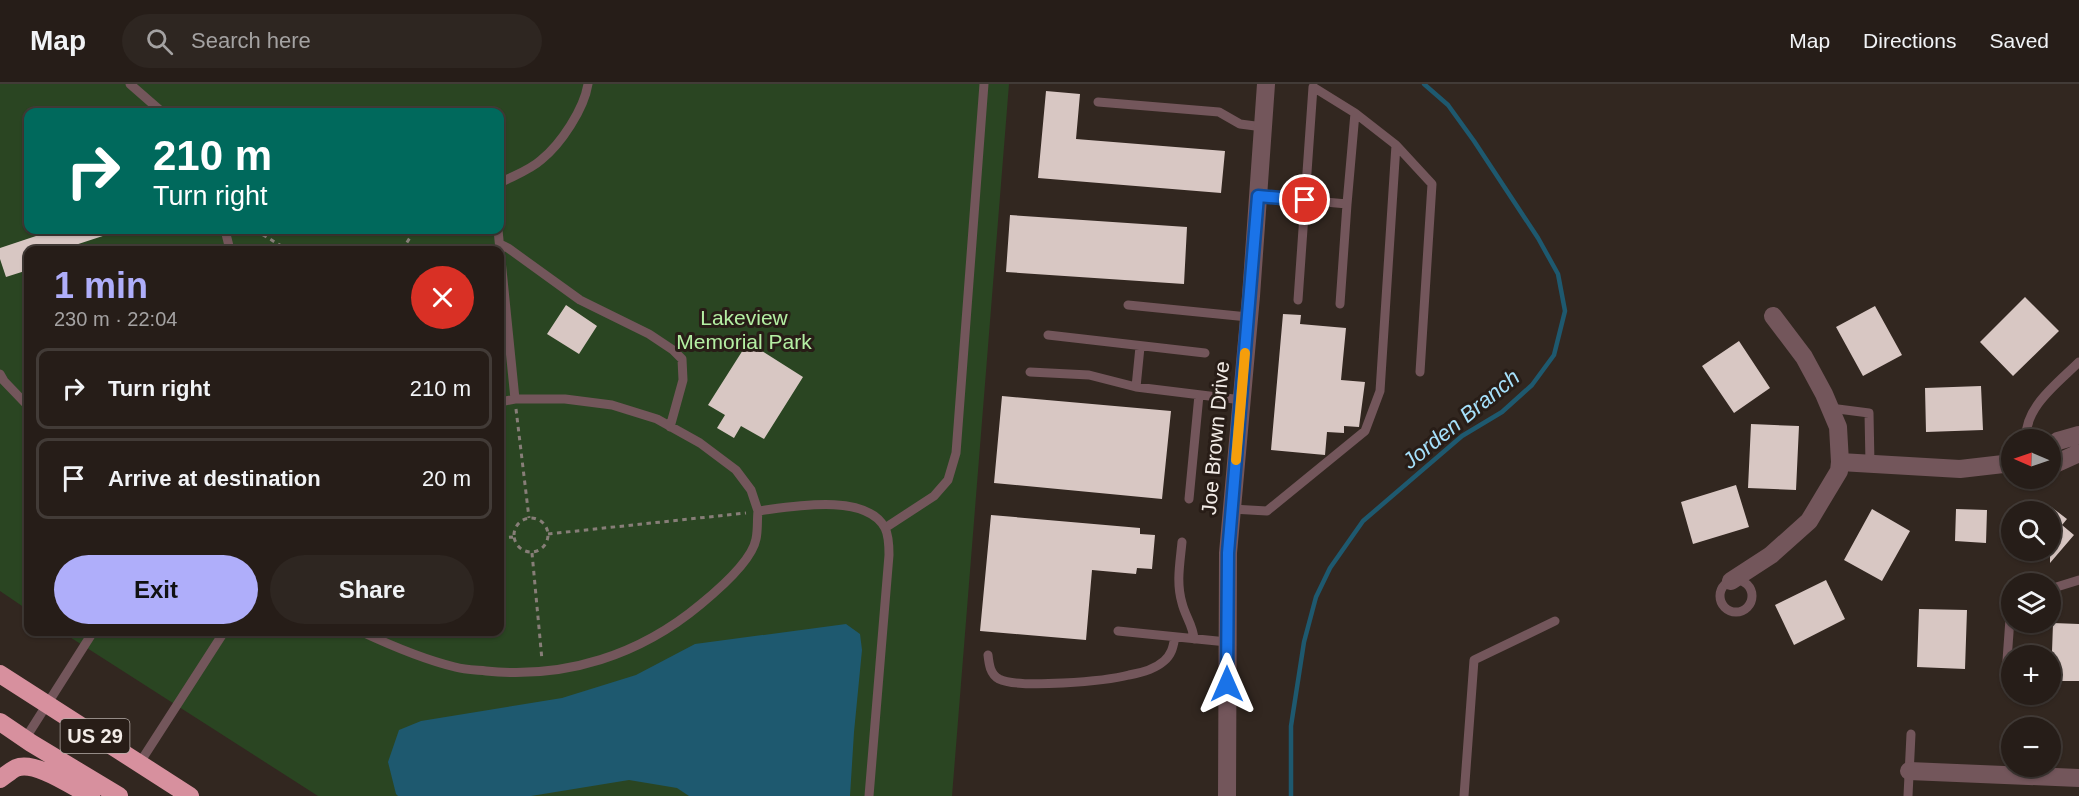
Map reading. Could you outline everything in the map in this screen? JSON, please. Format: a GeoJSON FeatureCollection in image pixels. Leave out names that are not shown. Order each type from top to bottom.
{"type":"FeatureCollection","features":[{"type":"Feature","properties":{"kind":"highway","name":"US 29"},"geometry":{"type":"LineString","coordinates":[[0,674],[190,796]]}},
{"type":"Feature","properties":{"kind":"highway","name":"US 29"},"geometry":{"type":"LineString","coordinates":[[0,722],[119,796]]}},
{"type":"Feature","properties":{"kind":"highway"},"geometry":{"type":"LineString","coordinates":[[0,779],[17,768],[29,766],[44,771],[91,796]]}},
{"type":"Feature","properties":{"kind":"street","name":"Joe Brown Drive"},"geometry":{"type":"LineString","coordinates":[[1227,796],[1228,553],[1266,84]]}},
{"type":"Feature","properties":{"kind":"street"},"geometry":{"type":"LineString","coordinates":[[1731,581],[1771,555],[1809,521],[1839,471],[1838,427],[1830,408],[1804,357],[1773,316]]}},
{"type":"Feature","properties":{"kind":"street"},"geometry":{"type":"LineString","coordinates":[[2061,440],[2079,435]]}},
{"type":"Feature","properties":{"kind":"street"},"geometry":{"type":"LineString","coordinates":[[2061,461],[2079,453]]}},
{"type":"Feature","properties":{"kind":"street"},"geometry":{"type":"LineString","coordinates":[[1840,462],[1960,469],[2001,464]]}},
{"type":"Feature","properties":{"kind":"street"},"geometry":{"type":"LineString","coordinates":[[1909,771],[2079,778]]}},
{"type":"Feature","properties":{"kind":"lane"},"geometry":{"type":"LineString","coordinates":[[130,84],[157,108]]}},
{"type":"Feature","properties":{"kind":"lane"},"geometry":{"type":"LineString","coordinates":[[504,181],[541,160],[567,131],[587,92],[588,84]]}},
{"type":"Feature","properties":{"kind":"lane"},"geometry":{"type":"LineString","coordinates":[[885,528],[934,496],[948,480],[956,453],[984,84]]}},
{"type":"Feature","properties":{"kind":"lane"},"geometry":{"type":"LineString","coordinates":[[1298,300],[1313,87],[1355,113],[1396,146],[1432,184],[1420,372]]}},
{"type":"Feature","properties":{"kind":"lane"},"geometry":{"type":"LineString","coordinates":[[1098,102],[1219,112],[1240,124],[1263,127]]}},
{"type":"Feature","properties":{"kind":"lane"},"geometry":{"type":"LineString","coordinates":[[1340,304],[1355,113]]}},
{"type":"Feature","properties":{"kind":"lane"},"geometry":{"type":"LineString","coordinates":[[1232,509],[1267,511],[1365,431],[1380,391],[1396,146]]}},
{"type":"Feature","properties":{"kind":"lane"},"geometry":{"type":"LineString","coordinates":[[1258,196],[1347,204]]}},
{"type":"Feature","properties":{"kind":"lane"},"geometry":{"type":"LineString","coordinates":[[499,234],[500,244],[504,246]]}},
{"type":"Feature","properties":{"kind":"lane"},"geometry":{"type":"LineString","coordinates":[[504,246],[580,300],[649,334],[682,359],[683,380],[670,426]]}},
{"type":"Feature","properties":{"kind":"lane"},"geometry":{"type":"LineString","coordinates":[[504,285],[515,399]]}},
{"type":"Feature","properties":{"kind":"lane"},"geometry":{"type":"LineString","coordinates":[[1128,305],[1248,317]]}},
{"type":"Feature","properties":{"kind":"lane"},"geometry":{"type":"LineString","coordinates":[[1048,335],[1205,353]]}},
{"type":"Feature","properties":{"kind":"lane"},"geometry":{"type":"LineString","coordinates":[[1136,387],[1140,346]]}},
{"type":"Feature","properties":{"kind":"lane"},"geometry":{"type":"LineString","coordinates":[[2027,429],[2034,407],[2079,362]]}},
{"type":"Feature","properties":{"kind":"lane"},"geometry":{"type":"LineString","coordinates":[[1030,372],[1089,375],[1136,387],[1242,400]]}},
{"type":"Feature","properties":{"kind":"lane"},"geometry":{"type":"LineString","coordinates":[[0,374],[24,402]]}},
{"type":"Feature","properties":{"kind":"lane"},"geometry":{"type":"LineString","coordinates":[[1189,499],[1199,395]]}},
{"type":"Feature","properties":{"kind":"lane"},"geometry":{"type":"LineString","coordinates":[[371,636],[408,653],[457,668],[510,673],[562,669],[611,658],[655,638],[686,617],[721,587],[744,562],[756,540],[758,511],[751,490],[736,470],[700,443],[657,419],[612,405],[565,399],[515,399],[504,401]]}},
{"type":"Feature","properties":{"kind":"lane"},"geometry":{"type":"LineString","coordinates":[[1830,408],[1869,413],[1870,464]]}},
{"type":"Feature","properties":{"kind":"lane"},"geometry":{"type":"LineString","coordinates":[[758,511],[829,503],[872,514],[885,528],[889,555],[869,796]]}},
{"type":"Feature","properties":{"kind":"lane"},"geometry":{"type":"LineString","coordinates":[[1182,542],[1178,587],[1194,639]]}},
{"type":"Feature","properties":{"kind":"lane"},"geometry":{"type":"LineString","coordinates":[[2061,586],[2079,580]]}},
{"type":"Feature","properties":{"kind":"lane"},"geometry":{"type":"LineString","coordinates":[[1464,796],[1474,660],[1555,621]]}},
{"type":"Feature","properties":{"kind":"lane"},"geometry":{"type":"LineString","coordinates":[[1118,631],[1227,642]]}},
{"type":"Feature","properties":{"kind":"lane"},"geometry":{"type":"LineString","coordinates":[[25,739],[91,636]]}},
{"type":"Feature","properties":{"kind":"lane"},"geometry":{"type":"LineString","coordinates":[[139,764],[222,636]]}},
{"type":"Feature","properties":{"kind":"lane"},"geometry":{"type":"LineString","coordinates":[[988,655],[989,665],[994,675],[1010,682],[1105,680],[1130,675],[1162,663],[1171,654],[1175,637]]}},
{"type":"Feature","properties":{"kind":"lane"},"geometry":{"type":"LineString","coordinates":[[1908,796],[1911,734]]}},
{"type":"Feature","properties":{"kind":"path"},"geometry":{"type":"LineString","coordinates":[[262,234],[281,246]]}},
{"type":"Feature","properties":{"kind":"path"},"geometry":{"type":"LineString","coordinates":[[515,399],[529,518]]}},
{"type":"Feature","properties":{"kind":"path"},"geometry":{"type":"LineString","coordinates":[[548,534],[758,511]]}},
{"type":"Feature","properties":{"kind":"path"},"geometry":{"type":"LineString","coordinates":[[529,518],[538,519],[543,523],[548,534],[545,545],[541,549],[524,552],[513,537],[518,523],[529,518]]}},
{"type":"Feature","properties":{"kind":"path"},"geometry":{"type":"LineString","coordinates":[[504,538],[513,537]]}},
{"type":"Feature","properties":{"kind":"path"},"geometry":{"type":"LineString","coordinates":[[532,552],[543,670]]}},
{"type":"Feature","properties":{"kind":"green space","name":"Lakeview Memorial Park"},"geometry":{"type":"Polygon","coordinates":[[[0,84],[1009,84],[952,796],[318,796],[68,636],[504,636],[504,246],[24,246],[24,607],[0,591],[0,84]]]}},
{"type":"Feature","properties":{"kind":"water"},"geometry":{"type":"Polygon","coordinates":[[[846,624],[860,634],[862,650],[850,796],[689,796],[677,788],[629,780],[531,796],[398,796],[396,794],[388,762],[399,730],[421,721],[562,698],[636,675],[695,644],[846,624]]]}},
{"type":"Feature","properties":{"kind":"building"},"geometry":{"type":"Polygon","coordinates":[[[1046,91],[1080,94],[1076,139],[1225,151],[1221,193],[1038,178],[1046,91]]]}},
{"type":"Feature","properties":{"kind":"building"},"geometry":{"type":"Polygon","coordinates":[[[1010,215],[1187,227],[1184,284],[1006,272],[1010,215]]]}},
{"type":"Feature","properties":{"kind":"building"},"geometry":{"type":"Polygon","coordinates":[[[42,234],[109,234],[72,246],[24,246],[24,271],[6,277],[0,259],[0,248],[42,234]]]}},
{"type":"Feature","properties":{"kind":"building"},"geometry":{"type":"Polygon","coordinates":[[[2025,297],[2059,331],[2013,376],[1980,342],[2025,297]]]}},
{"type":"Feature","properties":{"kind":"building"},"geometry":{"type":"Polygon","coordinates":[[[566,305],[597,326],[579,354],[547,334],[566,305]]]}},
{"type":"Feature","properties":{"kind":"building"},"geometry":{"type":"Polygon","coordinates":[[[1875,306],[1902,355],[1863,376],[1836,327],[1875,306]]]}},
{"type":"Feature","properties":{"kind":"building"},"geometry":{"type":"Polygon","coordinates":[[[1283,314],[1301,315],[1300,324],[1346,328],[1341,380],[1365,382],[1359,427],[1344,426],[1344,433],[1327,432],[1325,455],[1271,450],[1283,314]]]}},
{"type":"Feature","properties":{"kind":"building"},"geometry":{"type":"Polygon","coordinates":[[[1739,341],[1770,388],[1734,413],[1702,366],[1739,341]]]}},
{"type":"Feature","properties":{"kind":"building"},"geometry":{"type":"Polygon","coordinates":[[[748,342],[803,377],[764,439],[741,426],[734,438],[717,428],[725,415],[708,405],[748,342]]]}},
{"type":"Feature","properties":{"kind":"building"},"geometry":{"type":"Polygon","coordinates":[[[1981,386],[1983,430],[1926,432],[1925,388],[1981,386]]]}},
{"type":"Feature","properties":{"kind":"building"},"geometry":{"type":"Polygon","coordinates":[[[1002,396],[1171,411],[1162,499],[994,483],[1002,396]]]}},
{"type":"Feature","properties":{"kind":"building"},"geometry":{"type":"Polygon","coordinates":[[[1751,424],[1799,426],[1796,490],[1748,488],[1751,424]]]}},
{"type":"Feature","properties":{"kind":"building"},"geometry":{"type":"Polygon","coordinates":[[[1736,485],[1749,527],[1693,544],[1681,502],[1736,485]]]}},
{"type":"Feature","properties":{"kind":"building"},"geometry":{"type":"Polygon","coordinates":[[[1872,509],[1910,531],[1882,581],[1844,560],[1872,509]]]}},
{"type":"Feature","properties":{"kind":"building"},"geometry":{"type":"Polygon","coordinates":[[[1956,509],[1987,510],[1986,543],[1955,541],[1956,509]]]}},
{"type":"Feature","properties":{"kind":"building"},"geometry":{"type":"Polygon","coordinates":[[[2061,514],[2067,519],[2062,525],[2074,535],[2061,550],[2061,514]]]}},
{"type":"Feature","properties":{"kind":"building"},"geometry":{"type":"Polygon","coordinates":[[[991,515],[1140,528],[1140,534],[1155,535],[1152,569],[1137,568],[1136,574],[1092,570],[1086,640],[980,631],[991,515]]]}},
{"type":"Feature","properties":{"kind":"building"},"geometry":{"type":"Polygon","coordinates":[[[1826,580],[1845,619],[1794,645],[1775,605],[1826,580]]]}},
{"type":"Feature","properties":{"kind":"building"},"geometry":{"type":"Polygon","coordinates":[[[1919,609],[1967,610],[1965,669],[1917,667],[1919,609]]]}},
{"type":"Feature","properties":{"kind":"building"},"geometry":{"type":"Polygon","coordinates":[[[2061,623],[2079,624],[2079,681],[2061,681],[2061,645],[2052,645],[2053,633],[2061,633],[2061,623]]]}},
{"type":"Feature","properties":{"kind":"waterway","name":"Jorden Branch"},"geometry":{"type":"LineString","coordinates":[[1291,796],[1291,726],[1304,642],[1316,597],[1330,568],[1363,521],[1462,436],[1502,412],[1532,385],[1554,355],[1565,311],[1558,274],[1538,238],[1448,105],[1424,84]]}},
{"type":"Feature","properties":{"kind":"slow traffic"},"geometry":{"type":"LineString","coordinates":[[1236,460],[1245,353]]}},
{"type":"Feature","properties":{"kind":"route"},"geometry":{"type":"LineString","coordinates":[[1227,684],[1228,553],[1258,196],[1305,200]]}}]}
